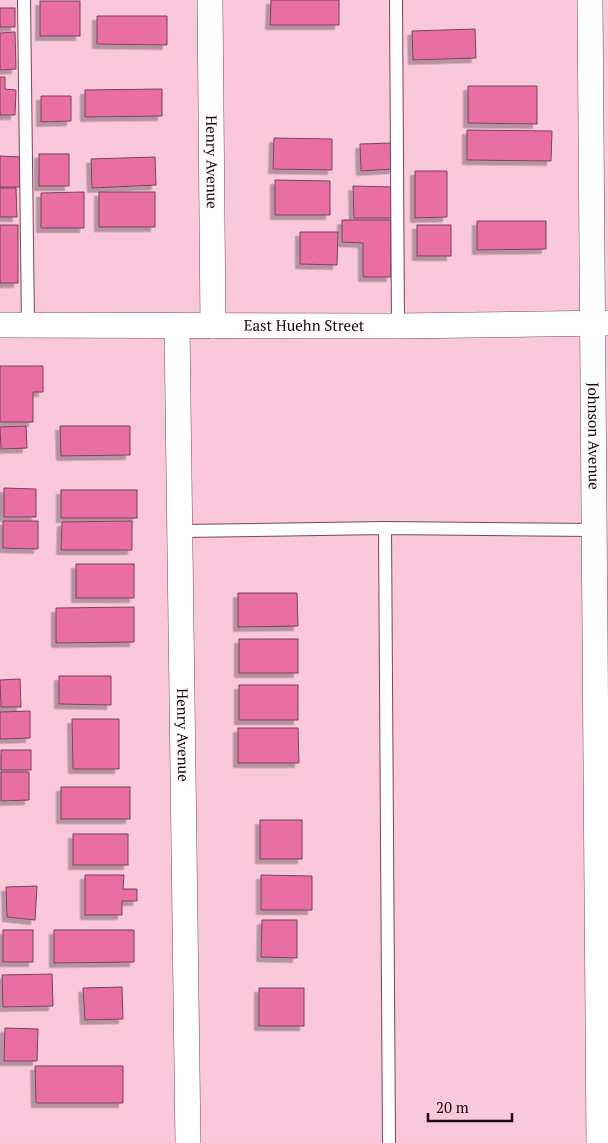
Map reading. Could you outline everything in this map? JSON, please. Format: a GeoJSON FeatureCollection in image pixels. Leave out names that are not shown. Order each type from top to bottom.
{"type":"FeatureCollection","features":[{"type":"Feature","properties":{"kind":"street","name":"Henry Avenue"},"geometry":{"type":"LineString","coordinates":[[210,0],[213,326]]}},
{"type":"Feature","properties":{"kind":"street","name":"Johnson Avenue"},"geometry":{"type":"LineString","coordinates":[[590,0],[600,323],[601,505],[595,530],[598,1143]]}},
{"type":"Feature","properties":{"kind":"street","name":"East Huehn Street"},"geometry":{"type":"LineString","coordinates":[[0,325],[398,326],[600,323]]}},
{"type":"Feature","properties":{"kind":"street","name":"Henry Avenue"},"geometry":{"type":"LineString","coordinates":[[177,326],[188,1143]]}},
{"type":"Feature","properties":{"kind":"lane"},"geometry":{"type":"LineString","coordinates":[[24,0],[28,325]]}},
{"type":"Feature","properties":{"kind":"lane"},"geometry":{"type":"LineString","coordinates":[[396,0],[398,326]]}},
{"type":"Feature","properties":{"kind":"lane"},"geometry":{"type":"LineString","coordinates":[[180,531],[385,528],[595,530]]}},
{"type":"Feature","properties":{"kind":"lane"},"geometry":{"type":"LineString","coordinates":[[385,528],[389,1143]]}},
{"type":"Feature","properties":{"kind":"building"},"geometry":{"type":"Polygon","coordinates":[[[271,0],[339,0],[339,25],[270,25],[271,0]]]}},
{"type":"Feature","properties":{"kind":"building"},"geometry":{"type":"Polygon","coordinates":[[[40,1],[80,1],[80,36],[40,36],[40,1]]]}},
{"type":"Feature","properties":{"kind":"building"},"geometry":{"type":"Polygon","coordinates":[[[0,8],[15,8],[15,27],[0,27],[0,8]]]}},
{"type":"Feature","properties":{"kind":"building"},"geometry":{"type":"Polygon","coordinates":[[[97,16],[167,16],[167,45],[97,44],[97,16]]]}},
{"type":"Feature","properties":{"kind":"building"},"geometry":{"type":"Polygon","coordinates":[[[475,29],[476,58],[413,60],[412,31],[475,29]]]}},
{"type":"Feature","properties":{"kind":"building"},"geometry":{"type":"Polygon","coordinates":[[[15,32],[16,69],[0,70],[0,33],[15,32]]]}},
{"type":"Feature","properties":{"kind":"building"},"geometry":{"type":"Polygon","coordinates":[[[0,77],[5,77],[5,89],[16,90],[15,115],[0,115],[0,77]]]}},
{"type":"Feature","properties":{"kind":"building"},"geometry":{"type":"Polygon","coordinates":[[[468,86],[537,86],[537,124],[468,123],[468,86]]]}},
{"type":"Feature","properties":{"kind":"building"},"geometry":{"type":"Polygon","coordinates":[[[162,89],[162,116],[85,117],[85,90],[162,89]]]}},
{"type":"Feature","properties":{"kind":"building"},"geometry":{"type":"Polygon","coordinates":[[[41,96],[71,96],[71,121],[41,122],[41,96]]]}},
{"type":"Feature","properties":{"kind":"building"},"geometry":{"type":"Polygon","coordinates":[[[467,130],[552,131],[551,161],[467,160],[467,130]]]}},
{"type":"Feature","properties":{"kind":"building"},"geometry":{"type":"Polygon","coordinates":[[[274,138],[332,139],[332,170],[273,169],[274,138]]]}},
{"type":"Feature","properties":{"kind":"building"},"geometry":{"type":"Polygon","coordinates":[[[393,143],[394,169],[361,171],[360,144],[393,143]]]}},
{"type":"Feature","properties":{"kind":"building"},"geometry":{"type":"Polygon","coordinates":[[[39,154],[69,154],[69,186],[39,186],[39,154]]]}},
{"type":"Feature","properties":{"kind":"building"},"geometry":{"type":"Polygon","coordinates":[[[0,156],[21,157],[20,187],[0,187],[0,156]]]}},
{"type":"Feature","properties":{"kind":"building"},"geometry":{"type":"Polygon","coordinates":[[[155,157],[156,185],[92,188],[91,159],[155,157]]]}},
{"type":"Feature","properties":{"kind":"building"},"geometry":{"type":"Polygon","coordinates":[[[415,171],[447,171],[447,217],[415,218],[415,171]]]}},
{"type":"Feature","properties":{"kind":"building"},"geometry":{"type":"Polygon","coordinates":[[[275,180],[330,181],[330,215],[275,215],[275,180]]]}},
{"type":"Feature","properties":{"kind":"building"},"geometry":{"type":"Polygon","coordinates":[[[353,186],[394,187],[393,218],[354,218],[353,186]]]}},
{"type":"Feature","properties":{"kind":"building"},"geometry":{"type":"Polygon","coordinates":[[[0,188],[16,188],[17,217],[0,217],[0,188]]]}},
{"type":"Feature","properties":{"kind":"building"},"geometry":{"type":"Polygon","coordinates":[[[84,192],[84,228],[41,228],[41,193],[84,192]]]}},
{"type":"Feature","properties":{"kind":"building"},"geometry":{"type":"Polygon","coordinates":[[[99,192],[155,192],[155,227],[99,227],[99,192]]]}},
{"type":"Feature","properties":{"kind":"building"},"geometry":{"type":"Polygon","coordinates":[[[342,220],[391,220],[391,277],[363,277],[363,243],[342,242],[342,220]]]}},
{"type":"Feature","properties":{"kind":"building"},"geometry":{"type":"Polygon","coordinates":[[[477,221],[546,221],[546,249],[477,250],[477,221]]]}},
{"type":"Feature","properties":{"kind":"building"},"geometry":{"type":"Polygon","coordinates":[[[0,225],[18,225],[18,283],[0,283],[0,225]]]}},
{"type":"Feature","properties":{"kind":"building"},"geometry":{"type":"Polygon","coordinates":[[[417,225],[451,225],[451,256],[417,256],[417,225]]]}},
{"type":"Feature","properties":{"kind":"building"},"geometry":{"type":"Polygon","coordinates":[[[300,232],[338,232],[337,265],[300,264],[300,232]]]}},
{"type":"Feature","properties":{"kind":"building"},"geometry":{"type":"Polygon","coordinates":[[[0,366],[43,366],[43,392],[33,392],[33,422],[0,422],[0,366]]]}},
{"type":"Feature","properties":{"kind":"building"},"geometry":{"type":"Polygon","coordinates":[[[26,426],[27,448],[1,449],[0,427],[26,426]]]}},
{"type":"Feature","properties":{"kind":"building"},"geometry":{"type":"Polygon","coordinates":[[[60,426],[130,426],[130,455],[61,456],[60,426]]]}},
{"type":"Feature","properties":{"kind":"building"},"geometry":{"type":"Polygon","coordinates":[[[4,488],[36,489],[36,517],[4,517],[4,488]]]}},
{"type":"Feature","properties":{"kind":"building"},"geometry":{"type":"Polygon","coordinates":[[[61,490],[137,490],[137,518],[61,518],[61,490]]]}},
{"type":"Feature","properties":{"kind":"building"},"geometry":{"type":"Polygon","coordinates":[[[3,521],[38,521],[38,549],[3,548],[3,521]]]}},
{"type":"Feature","properties":{"kind":"building"},"geometry":{"type":"Polygon","coordinates":[[[132,521],[132,550],[61,550],[62,522],[132,521]]]}},
{"type":"Feature","properties":{"kind":"building"},"geometry":{"type":"Polygon","coordinates":[[[76,564],[134,564],[134,598],[76,598],[76,564]]]}},
{"type":"Feature","properties":{"kind":"building"},"geometry":{"type":"Polygon","coordinates":[[[238,593],[297,593],[298,626],[238,627],[238,593]]]}},
{"type":"Feature","properties":{"kind":"building"},"geometry":{"type":"Polygon","coordinates":[[[134,607],[134,642],[56,643],[56,608],[134,607]]]}},
{"type":"Feature","properties":{"kind":"building"},"geometry":{"type":"Polygon","coordinates":[[[239,639],[298,639],[298,673],[239,673],[239,639]]]}},
{"type":"Feature","properties":{"kind":"building"},"geometry":{"type":"Polygon","coordinates":[[[59,676],[111,676],[111,705],[59,704],[59,676]]]}},
{"type":"Feature","properties":{"kind":"building"},"geometry":{"type":"Polygon","coordinates":[[[20,679],[21,707],[1,707],[0,680],[20,679]]]}},
{"type":"Feature","properties":{"kind":"building"},"geometry":{"type":"Polygon","coordinates":[[[239,685],[298,685],[298,720],[239,720],[239,685]]]}},
{"type":"Feature","properties":{"kind":"building"},"geometry":{"type":"Polygon","coordinates":[[[30,711],[30,738],[0,739],[0,712],[30,711]]]}},
{"type":"Feature","properties":{"kind":"building"},"geometry":{"type":"Polygon","coordinates":[[[72,719],[119,719],[119,769],[73,769],[72,719]]]}},
{"type":"Feature","properties":{"kind":"building"},"geometry":{"type":"Polygon","coordinates":[[[238,728],[298,728],[299,763],[238,763],[238,728]]]}},
{"type":"Feature","properties":{"kind":"building"},"geometry":{"type":"Polygon","coordinates":[[[1,750],[31,750],[31,770],[1,770],[1,750]]]}},
{"type":"Feature","properties":{"kind":"building"},"geometry":{"type":"Polygon","coordinates":[[[1,772],[29,772],[29,800],[1,801],[1,772]]]}},
{"type":"Feature","properties":{"kind":"building"},"geometry":{"type":"Polygon","coordinates":[[[61,787],[130,787],[130,819],[61,819],[61,787]]]}},
{"type":"Feature","properties":{"kind":"building"},"geometry":{"type":"Polygon","coordinates":[[[260,820],[302,820],[302,859],[260,859],[260,820]]]}},
{"type":"Feature","properties":{"kind":"building"},"geometry":{"type":"Polygon","coordinates":[[[73,834],[128,834],[128,865],[73,865],[73,834]]]}},
{"type":"Feature","properties":{"kind":"building"},"geometry":{"type":"Polygon","coordinates":[[[85,875],[124,875],[123,889],[137,889],[137,901],[122,901],[122,915],[85,915],[85,875]]]}},
{"type":"Feature","properties":{"kind":"building"},"geometry":{"type":"Polygon","coordinates":[[[261,875],[312,876],[312,910],[261,910],[261,875]]]}},
{"type":"Feature","properties":{"kind":"building"},"geometry":{"type":"Polygon","coordinates":[[[37,886],[35,920],[7,917],[6,887],[37,886]]]}},
{"type":"Feature","properties":{"kind":"building"},"geometry":{"type":"Polygon","coordinates":[[[262,920],[297,920],[297,958],[261,957],[262,920]]]}},
{"type":"Feature","properties":{"kind":"building"},"geometry":{"type":"Polygon","coordinates":[[[3,930],[33,930],[33,962],[3,962],[3,930]]]}},
{"type":"Feature","properties":{"kind":"building"},"geometry":{"type":"Polygon","coordinates":[[[54,930],[134,930],[134,962],[54,963],[54,930]]]}},
{"type":"Feature","properties":{"kind":"building"},"geometry":{"type":"Polygon","coordinates":[[[52,974],[53,1006],[3,1007],[2,975],[52,974]]]}},
{"type":"Feature","properties":{"kind":"building"},"geometry":{"type":"Polygon","coordinates":[[[122,987],[123,1019],[85,1020],[83,988],[122,987]]]}},
{"type":"Feature","properties":{"kind":"building"},"geometry":{"type":"Polygon","coordinates":[[[259,988],[304,988],[304,1026],[259,1026],[259,988]]]}},
{"type":"Feature","properties":{"kind":"building"},"geometry":{"type":"Polygon","coordinates":[[[5,1028],[38,1029],[37,1061],[4,1061],[5,1028]]]}},
{"type":"Feature","properties":{"kind":"building"},"geometry":{"type":"Polygon","coordinates":[[[35,1066],[123,1066],[123,1103],[36,1103],[35,1066]]]}}]}
